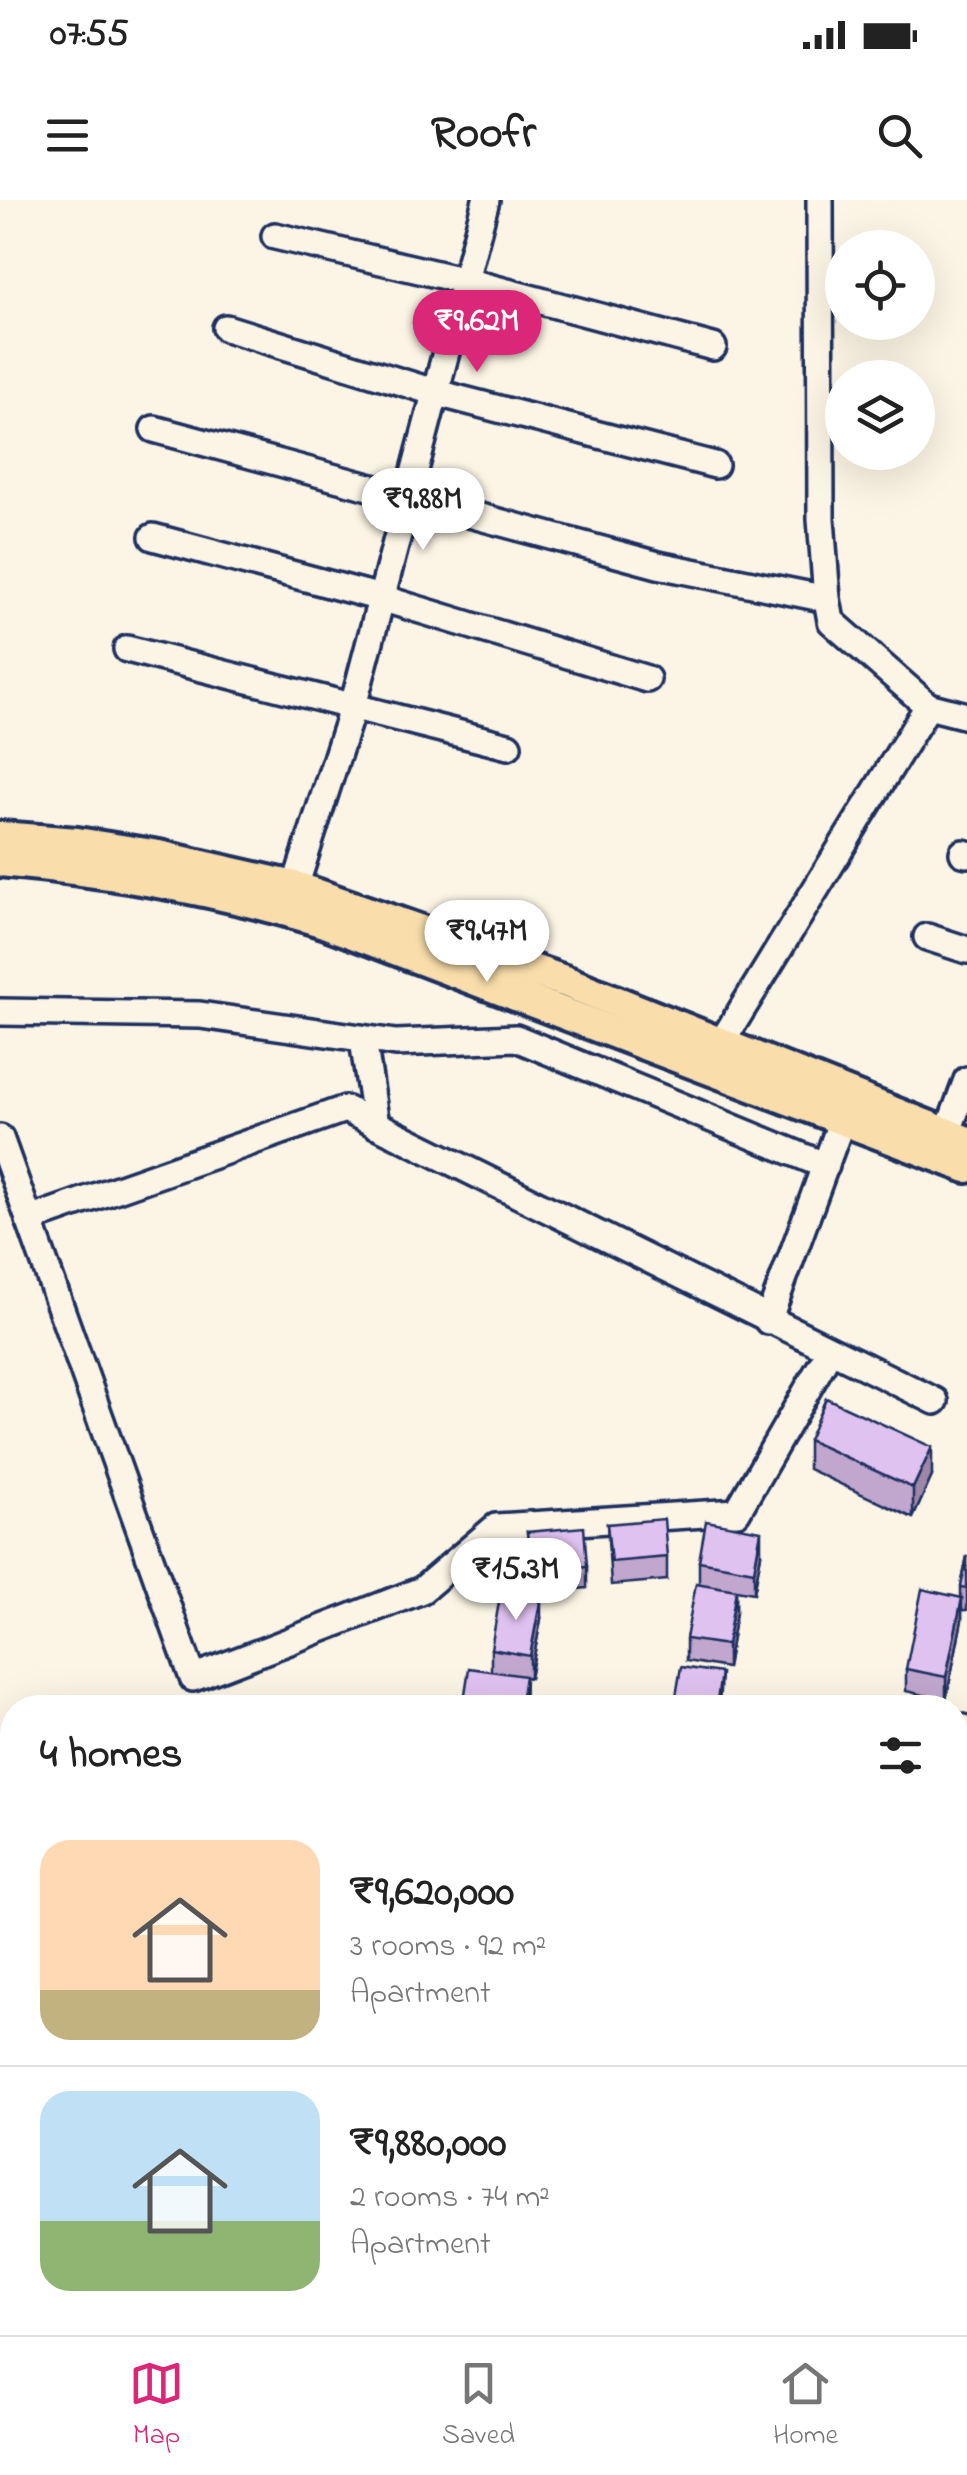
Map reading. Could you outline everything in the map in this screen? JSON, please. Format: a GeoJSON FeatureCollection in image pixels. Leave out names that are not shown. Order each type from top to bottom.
{"type":"FeatureCollection","features":[{"type":"Feature","properties":{"kind":"main road"},"geometry":{"type":"LineString","coordinates":[[0,837],[77,843],[158,856],[295,888],[554,977],[957,1138]]}},
{"type":"Feature","properties":{"kind":"main road"},"geometry":{"type":"LineString","coordinates":[[0,861],[154,880],[312,918],[967,1166]]}},
{"type":"Feature","properties":{"kind":"street"},"geometry":{"type":"LineString","coordinates":[[295,888],[353,706],[486,200]]}},
{"type":"Feature","properties":{"kind":"street"},"geometry":{"type":"LineString","coordinates":[[820,200],[821,519],[831,621],[928,706],[967,716]]}},
{"type":"Feature","properties":{"kind":"street"},"geometry":{"type":"LineString","coordinates":[[275,236],[466,281],[712,347]]}},
{"type":"Feature","properties":{"kind":"street"},"geometry":{"type":"LineString","coordinates":[[226,328],[437,393],[715,465]]}},
{"type":"Feature","properties":{"kind":"street"},"geometry":{"type":"LineString","coordinates":[[154,429],[658,565],[826,600]]}},
{"type":"Feature","properties":{"kind":"street"},"geometry":{"type":"LineString","coordinates":[[154,537],[381,598],[648,679]]}},
{"type":"Feature","properties":{"kind":"street"},"geometry":{"type":"LineString","coordinates":[[127,650],[508,746]]}},
{"type":"Feature","properties":{"kind":"street"},"geometry":{"type":"LineString","coordinates":[[720,1046],[928,706]]}},
{"type":"Feature","properties":{"kind":"street"},"geometry":{"type":"LineString","coordinates":[[926,936],[967,950]]}},
{"type":"Feature","properties":{"kind":"street"},"geometry":{"type":"LineString","coordinates":[[0,1012],[200,1016],[396,1042],[516,1038],[826,1166]]}},
{"type":"Feature","properties":{"kind":"street"},"geometry":{"type":"LineString","coordinates":[[363,1040],[376,1124]]}},
{"type":"Feature","properties":{"kind":"street"},"geometry":{"type":"LineString","coordinates":[[957,1138],[967,1080]]}},
{"type":"Feature","properties":{"kind":"street"},"geometry":{"type":"LineString","coordinates":[[30,1220],[344,1109],[935,1402]]}},
{"type":"Feature","properties":{"kind":"street"},"geometry":{"type":"LineString","coordinates":[[768,1321],[842,1120]]}},
{"type":"Feature","properties":{"kind":"street"},"geometry":{"type":"LineString","coordinates":[[0,1138],[193,1678],[422,1590],[496,1527],[738,1512],[829,1352]]}},
{"type":"Feature","properties":{"kind":"building"},"geometry":{"type":"Polygon","coordinates":[[[826,1398],[932,1447],[913,1488],[808,1440],[826,1398]]]}},
{"type":"Feature","properties":{"kind":"building"},"geometry":{"type":"Polygon","coordinates":[[[664,1519],[667,1557],[611,1562],[607,1524],[664,1519]]]}},
{"type":"Feature","properties":{"kind":"building"},"geometry":{"type":"Polygon","coordinates":[[[706,1521],[761,1531],[754,1571],[699,1561],[706,1521]]]}},
{"type":"Feature","properties":{"kind":"building"},"geometry":{"type":"Polygon","coordinates":[[[584,1527],[587,1566],[531,1571],[527,1532],[584,1527]]]}},
{"type":"Feature","properties":{"kind":"building"},"geometry":{"type":"Polygon","coordinates":[[[967,1556],[967,1588],[961,1587],[967,1556]]]}},
{"type":"Feature","properties":{"kind":"building"},"geometry":{"type":"Polygon","coordinates":[[[696,1583],[736,1590],[727,1645],[686,1639],[696,1583]]]}},
{"type":"Feature","properties":{"kind":"building"},"geometry":{"type":"Polygon","coordinates":[[[922,1589],[962,1598],[946,1677],[906,1669],[922,1589]]]}},
{"type":"Feature","properties":{"kind":"building"},"geometry":{"type":"Polygon","coordinates":[[[501,1590],[541,1597],[530,1656],[491,1649],[501,1590]]]}},
{"type":"Feature","properties":{"kind":"building"},"geometry":{"type":"Polygon","coordinates":[[[681,1667],[721,1673],[718,1695],[676,1695],[681,1667]]]}},
{"type":"Feature","properties":{"kind":"building"},"geometry":{"type":"Polygon","coordinates":[[[469,1668],[525,1676],[522,1695],[465,1695],[469,1668]]]}}]}
